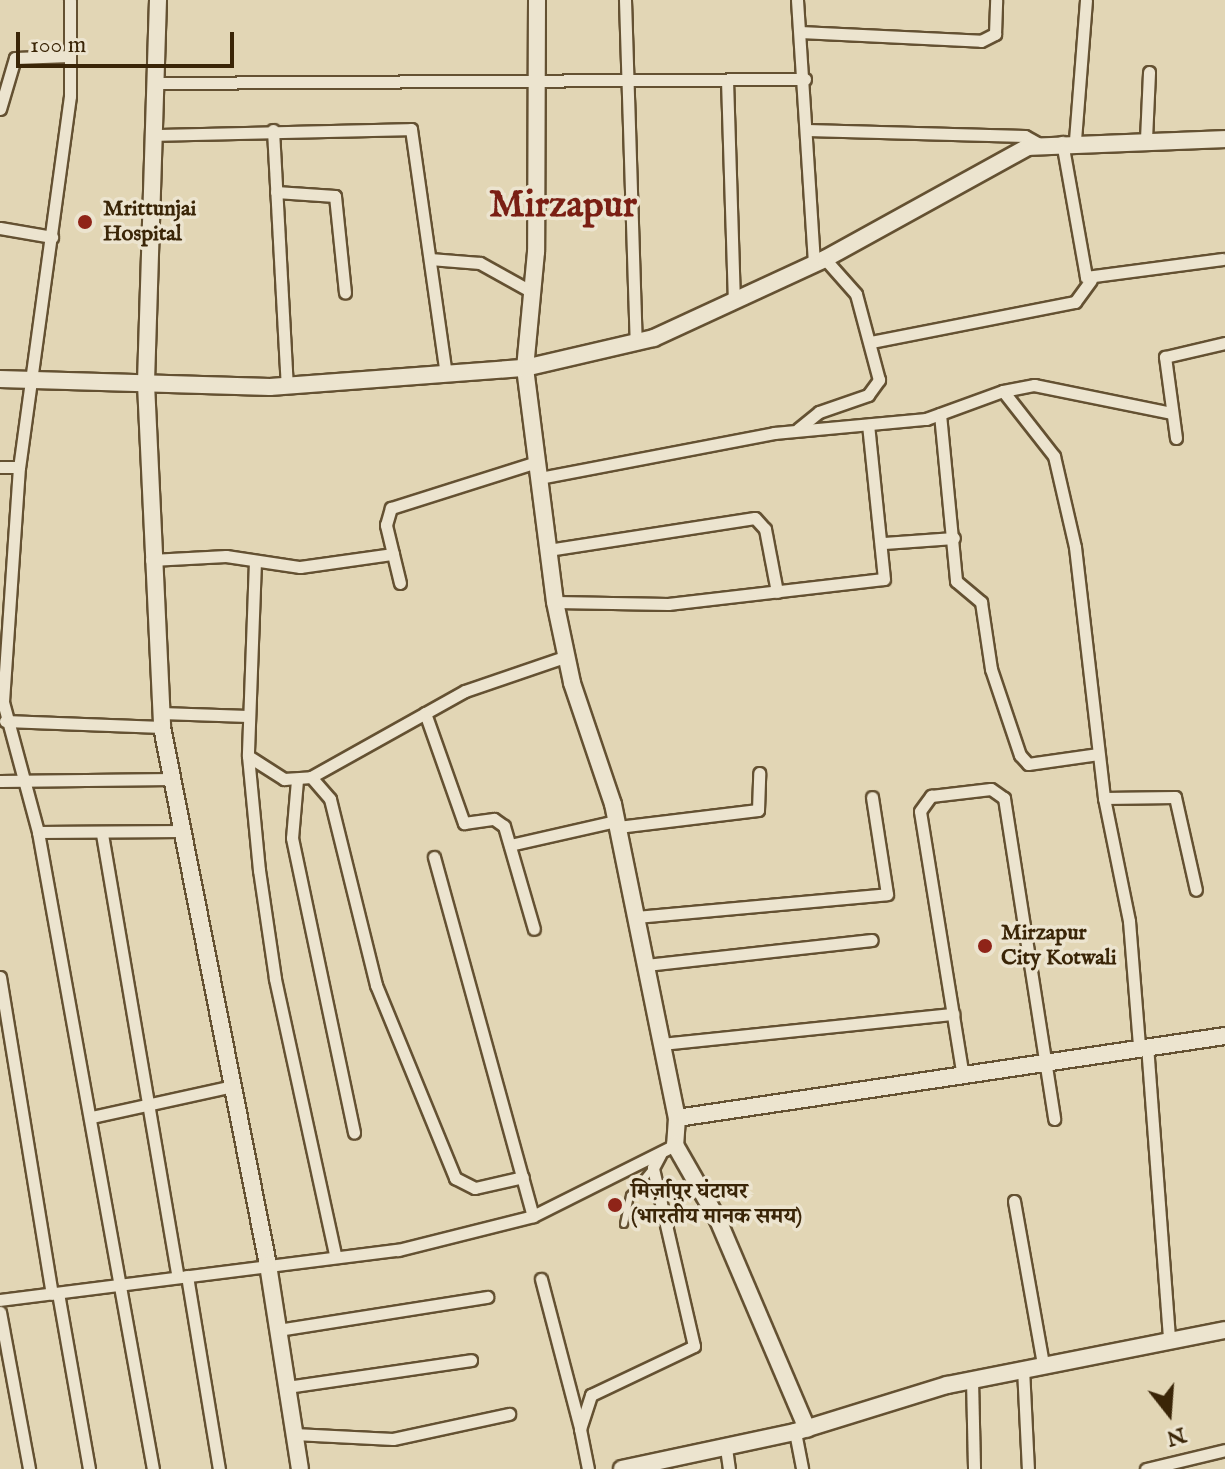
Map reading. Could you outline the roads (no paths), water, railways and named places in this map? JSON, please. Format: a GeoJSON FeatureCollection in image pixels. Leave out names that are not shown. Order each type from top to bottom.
{"type":"FeatureCollection","features":[{"type":"Feature","properties":{"kind":"street"},"geometry":{"type":"LineString","coordinates":[[70,0],[70,56],[52,237],[6,562],[5,721],[38,832],[92,1117],[116,1287],[153,1469]]}},
{"type":"Feature","properties":{"kind":"street"},"geometry":{"type":"LineString","coordinates":[[158,0],[146,384],[151,560],[162,720],[268,1265],[300,1469]]}},
{"type":"Feature","properties":{"kind":"street"},"geometry":{"type":"LineString","coordinates":[[537,0],[532,292],[525,368],[555,602],[567,656],[617,824],[677,1118],[668,1149],[653,1168],[694,1346],[591,1395],[580,1429]]}},
{"type":"Feature","properties":{"kind":"street"},"geometry":{"type":"LineString","coordinates":[[625,0],[636,343]]}},
{"type":"Feature","properties":{"kind":"street"},"geometry":{"type":"LineString","coordinates":[[797,0],[820,262],[851,284],[871,342],[875,388],[819,412],[798,429]]}},
{"type":"Feature","properties":{"kind":"street"},"geometry":{"type":"LineString","coordinates":[[800,32],[981,41],[995,34],[996,0]]}},
{"type":"Feature","properties":{"kind":"street"},"geometry":{"type":"LineString","coordinates":[[1086,0],[1069,141],[1082,271],[1091,280]]}},
{"type":"Feature","properties":{"kind":"street"},"geometry":{"type":"LineString","coordinates":[[0,109],[15,58],[70,56]]}},
{"type":"Feature","properties":{"kind":"street"},"geometry":{"type":"LineString","coordinates":[[1146,139],[1149,72]]}},
{"type":"Feature","properties":{"kind":"street"},"geometry":{"type":"LineString","coordinates":[[155,83],[805,79]]}},
{"type":"Feature","properties":{"kind":"street"},"geometry":{"type":"LineString","coordinates":[[727,80],[734,302]]}},
{"type":"Feature","properties":{"kind":"street"},"geometry":{"type":"LineString","coordinates":[[154,135],[411,129],[446,374]]}},
{"type":"Feature","properties":{"kind":"street"},"geometry":{"type":"LineString","coordinates":[[273,130],[287,386]]}},
{"type":"Feature","properties":{"kind":"street"},"geometry":{"type":"LineString","coordinates":[[807,130],[1025,136],[1041,145]]}},
{"type":"Feature","properties":{"kind":"street"},"geometry":{"type":"LineString","coordinates":[[0,379],[287,386],[525,368],[636,343],[734,302],[820,262],[1041,145],[1069,141],[1225,139]]}},
{"type":"Feature","properties":{"kind":"street"},"geometry":{"type":"LineString","coordinates":[[276,192],[335,196],[345,292]]}},
{"type":"Feature","properties":{"kind":"street"},"geometry":{"type":"LineString","coordinates":[[0,228],[52,237]]}},
{"type":"Feature","properties":{"kind":"street"},"geometry":{"type":"LineString","coordinates":[[430,259],[480,263],[532,292]]}},
{"type":"Feature","properties":{"kind":"street"},"geometry":{"type":"LineString","coordinates":[[871,342],[1075,302],[1091,280],[1223,259]]}},
{"type":"Feature","properties":{"kind":"street"},"geometry":{"type":"LineString","coordinates":[[1176,438],[1165,357],[1225,343]]}},
{"type":"Feature","properties":{"kind":"street"},"geometry":{"type":"LineString","coordinates":[[400,583],[386,515],[400,501],[538,470],[798,429],[868,425],[940,414],[1003,391],[1034,385],[1172,413]]}},
{"type":"Feature","properties":{"kind":"street"},"geometry":{"type":"LineString","coordinates":[[1003,391],[1054,456],[1075,547],[1104,798],[1129,921],[1169,1341]]}},
{"type":"Feature","properties":{"kind":"street"},"geometry":{"type":"LineString","coordinates":[[940,414],[956,581],[979,595],[991,669],[1024,762],[1098,754]]}},
{"type":"Feature","properties":{"kind":"street"},"geometry":{"type":"LineString","coordinates":[[555,602],[668,604],[875,584],[888,572],[868,425]]}},
{"type":"Feature","properties":{"kind":"street"},"geometry":{"type":"LineString","coordinates":[[0,467],[19,467]]}},
{"type":"Feature","properties":{"kind":"street"},"geometry":{"type":"LineString","coordinates":[[548,550],[755,518],[765,529],[777,592]]}},
{"type":"Feature","properties":{"kind":"street"},"geometry":{"type":"LineString","coordinates":[[884,543],[954,538]]}},
{"type":"Feature","properties":{"kind":"street"},"geometry":{"type":"LineString","coordinates":[[151,560],[255,561],[300,567],[393,554]]}},
{"type":"Feature","properties":{"kind":"street"},"geometry":{"type":"LineString","coordinates":[[255,561],[248,756],[275,979],[335,1255]]}},
{"type":"Feature","properties":{"kind":"street"},"geometry":{"type":"LineString","coordinates":[[248,756],[297,780],[311,777],[465,691],[567,656]]}},
{"type":"Feature","properties":{"kind":"street"},"geometry":{"type":"LineString","coordinates":[[425,713],[461,819],[501,821],[534,929]]}},
{"type":"Feature","properties":{"kind":"street"},"geometry":{"type":"LineString","coordinates":[[5,721],[248,716]]}},
{"type":"Feature","properties":{"kind":"street"},"geometry":{"type":"LineString","coordinates":[[510,845],[617,824],[758,810],[759,773]]}},
{"type":"Feature","properties":{"kind":"street"},"geometry":{"type":"LineString","coordinates":[[311,777],[330,799],[376,985],[455,1178],[475,1188],[523,1177]]}},
{"type":"Feature","properties":{"kind":"street"},"geometry":{"type":"LineString","coordinates":[[0,781],[23,784],[172,779]]}},
{"type":"Feature","properties":{"kind":"street"},"geometry":{"type":"LineString","coordinates":[[297,780],[292,838],[354,1133]]}},
{"type":"Feature","properties":{"kind":"street"},"geometry":{"type":"LineString","coordinates":[[963,1077],[920,811],[931,796],[991,789],[1004,798],[1054,1119]]}},
{"type":"Feature","properties":{"kind":"street"},"geometry":{"type":"LineString","coordinates":[[636,917],[887,894],[872,797]]}},
{"type":"Feature","properties":{"kind":"street"},"geometry":{"type":"LineString","coordinates":[[1104,798],[1175,797],[1196,890]]}},
{"type":"Feature","properties":{"kind":"street"},"geometry":{"type":"LineString","coordinates":[[38,832],[102,834],[183,831]]}},
{"type":"Feature","properties":{"kind":"street"},"geometry":{"type":"LineString","coordinates":[[102,834],[149,1104],[219,1469]]}},
{"type":"Feature","properties":{"kind":"street"},"geometry":{"type":"LineString","coordinates":[[434,857],[533,1216]]}},
{"type":"Feature","properties":{"kind":"street"},"geometry":{"type":"LineString","coordinates":[[646,965],[872,940]]}},
{"type":"Feature","properties":{"kind":"street"},"geometry":{"type":"LineString","coordinates":[[0,977],[89,1469]]}},
{"type":"Feature","properties":{"kind":"street"},"geometry":{"type":"LineString","coordinates":[[662,1044],[953,1014]]}},
{"type":"Feature","properties":{"kind":"street"},"geometry":{"type":"LineString","coordinates":[[677,1118],[963,1077],[1143,1045],[1225,1036]]}},
{"type":"Feature","properties":{"kind":"street"},"geometry":{"type":"LineString","coordinates":[[92,1117],[233,1086]]}},
{"type":"Feature","properties":{"kind":"street"},"geometry":{"type":"LineString","coordinates":[[0,1300],[116,1287],[335,1255],[398,1250],[533,1216],[668,1149]]}},
{"type":"Feature","properties":{"kind":"street"},"geometry":{"type":"LineString","coordinates":[[668,1149],[718,1220],[801,1431],[802,1469]]}},
{"type":"Feature","properties":{"kind":"street"},"geometry":{"type":"LineString","coordinates":[[1014,1201],[1043,1364]]}},
{"type":"Feature","properties":{"kind":"street"},"geometry":{"type":"LineString","coordinates":[[541,1279],[588,1469]]}},
{"type":"Feature","properties":{"kind":"street"},"geometry":{"type":"LineString","coordinates":[[278,1330],[487,1297]]}},
{"type":"Feature","properties":{"kind":"street"},"geometry":{"type":"LineString","coordinates":[[0,1312],[29,1469]]}},
{"type":"Feature","properties":{"kind":"street"},"geometry":{"type":"LineString","coordinates":[[622,1469],[801,1431],[972,1379],[1225,1330]]}},
{"type":"Feature","properties":{"kind":"street"},"geometry":{"type":"LineString","coordinates":[[287,1387],[471,1360]]}},
{"type":"Feature","properties":{"kind":"street"},"geometry":{"type":"LineString","coordinates":[[1023,1368],[1028,1469]]}},
{"type":"Feature","properties":{"kind":"street"},"geometry":{"type":"LineString","coordinates":[[972,1379],[974,1469]]}},
{"type":"Feature","properties":{"kind":"street"},"geometry":{"type":"LineString","coordinates":[[294,1434],[393,1439],[509,1414]]}},
{"type":"Feature","properties":{"kind":"street"},"geometry":{"type":"LineString","coordinates":[[726,1448],[729,1469]]}},
{"type":"Feature","properties":{"kind":"street"},"geometry":{"type":"LineString","coordinates":[[1146,1469],[1225,1450]]}},
{"type":"Feature","properties":{"kind":"lane"},"geometry":{"type":"LineString","coordinates":[[624,1224],[630,1196],[653,1168]]}},
{"type":"Feature","properties":{"kind":"place","name":"Mrittunjai Hospital"},"geometry":{"type":"Point","coordinates":[85,222]}},
{"type":"Feature","properties":{"kind":"place","name":"Mirzapur City Kotwali"},"geometry":{"type":"Point","coordinates":[985,946]}},
{"type":"Feature","properties":{"kind":"place","name":"मिर्ज़ापुर घंटाघर (भारतीय मानक समय)"},"geometry":{"type":"Point","coordinates":[615,1205]}},
{"type":"Feature","properties":{"kind":"district","name":"Mirzapur"},"geometry":{"type":"Point","coordinates":[563,207]}}]}
